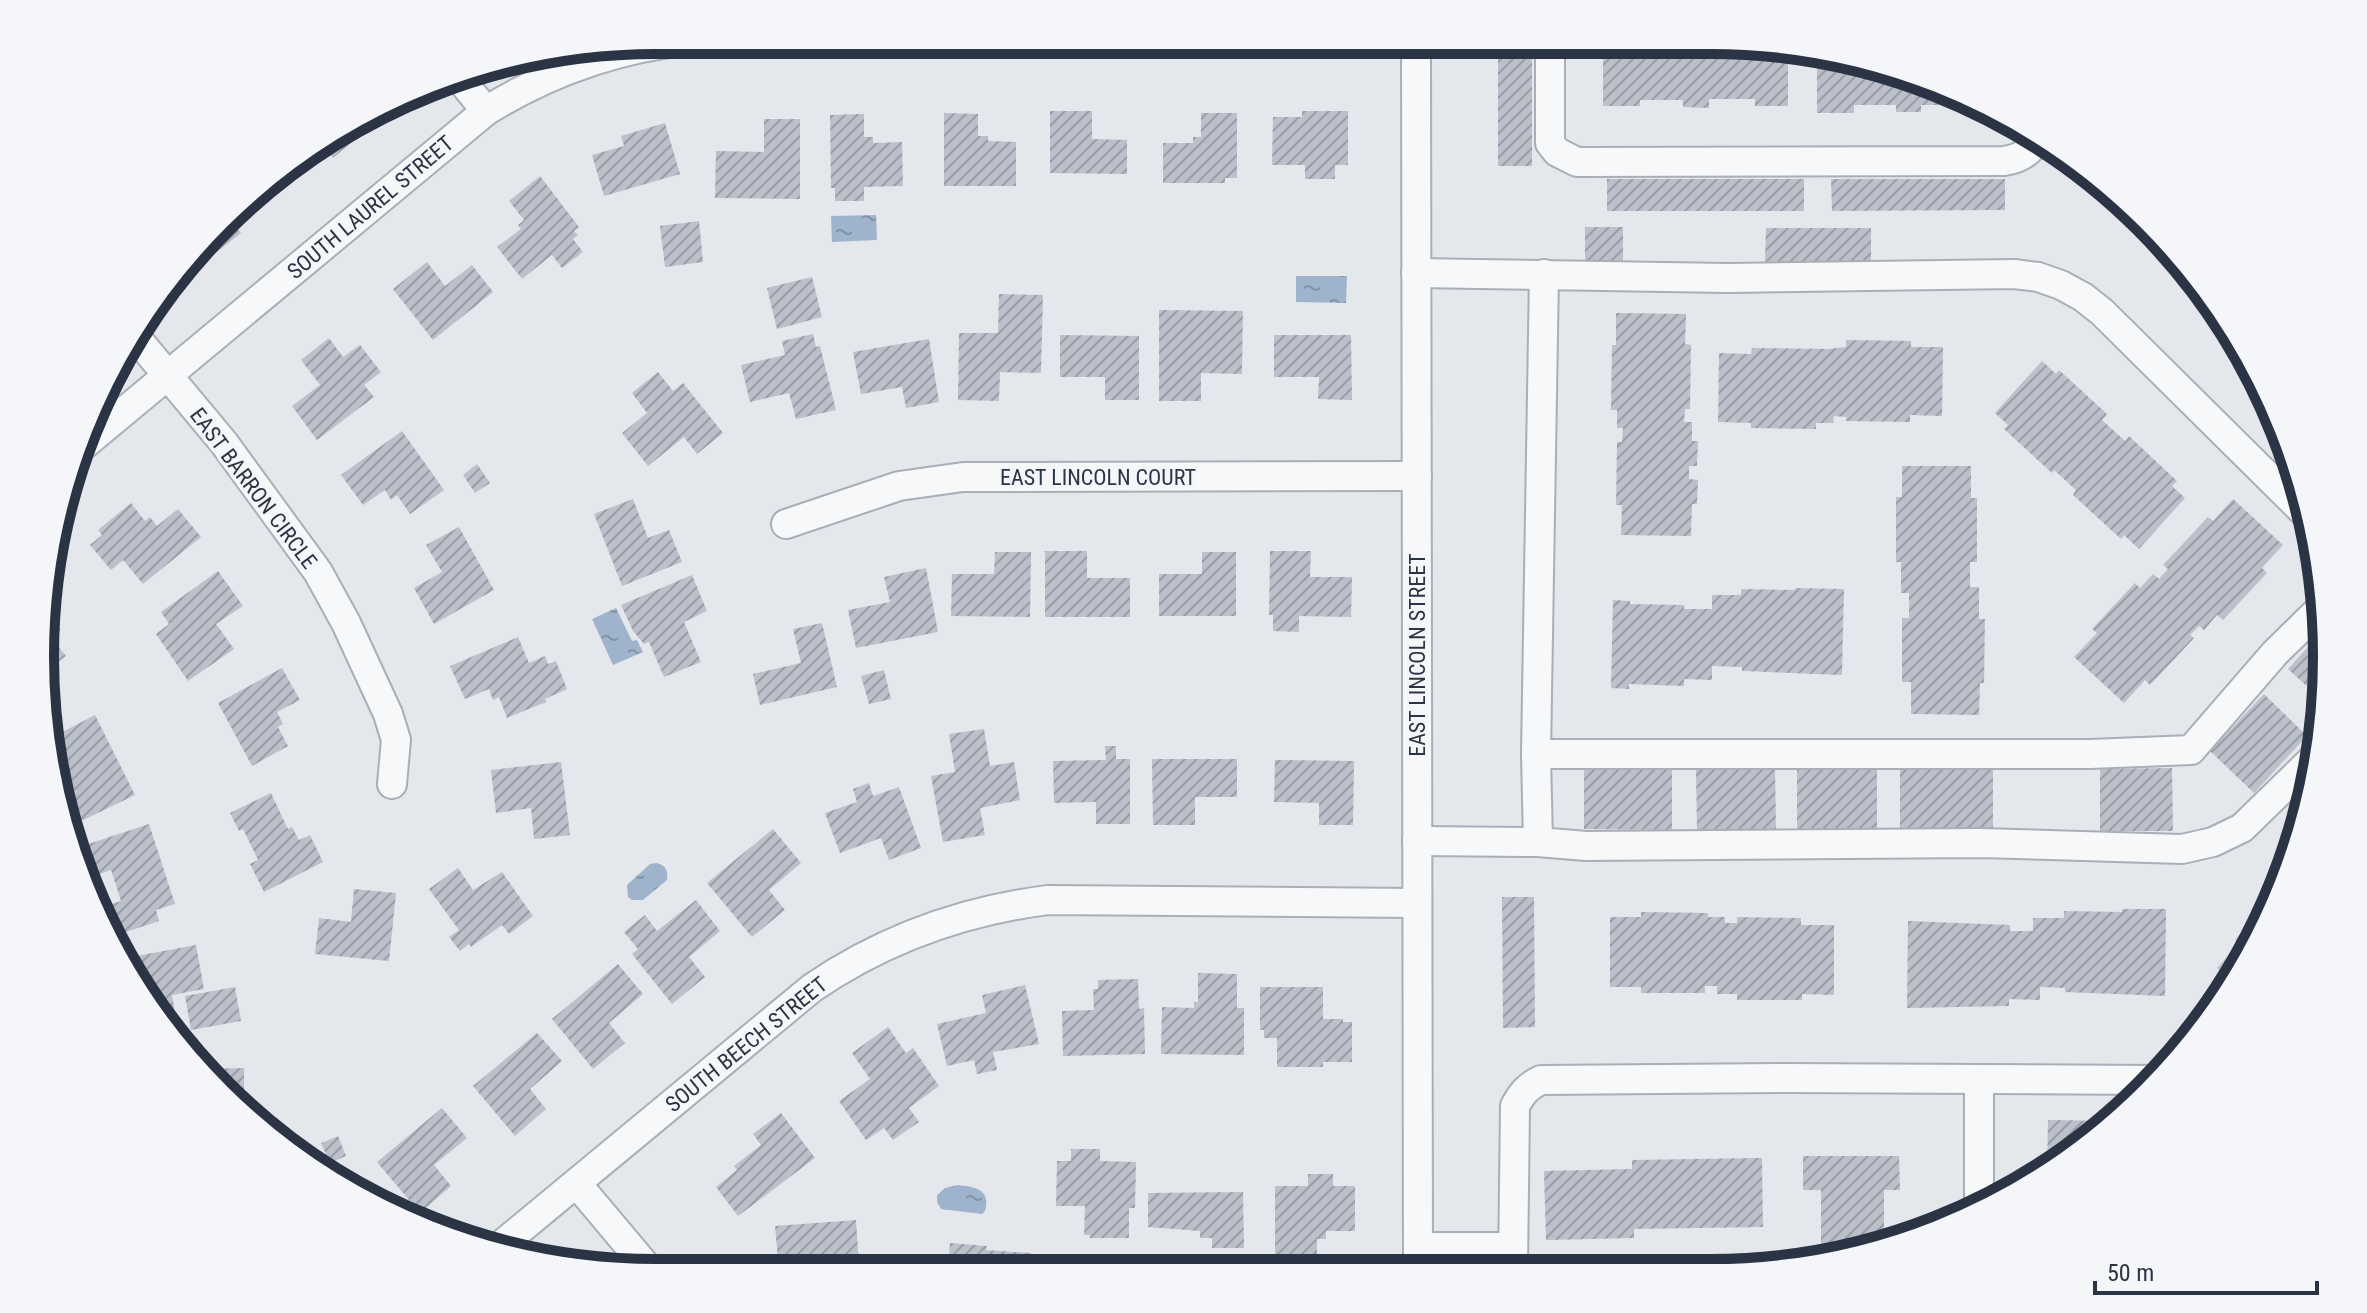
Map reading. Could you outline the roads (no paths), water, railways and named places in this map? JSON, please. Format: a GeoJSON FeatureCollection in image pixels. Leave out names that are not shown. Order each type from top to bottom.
{"type":"FeatureCollection","features":[{"type":"Feature","properties":{"kind":"street","name":"EAST LINCOLN STREET"},"geometry":{"type":"LineString","coordinates":[[1416,54],[1418,1258]]}},
{"type":"Feature","properties":{"kind":"street"},"geometry":{"type":"LineString","coordinates":[[1550,54],[1550,143],[1567,159],[1577,162],[2004,161],[2023,156],[2032,148]]}},
{"type":"Feature","properties":{"kind":"street","name":"SOUTH LAUREL STREET"},"geometry":{"type":"LineString","coordinates":[[97,434],[486,111],[521,89],[606,56]]}},
{"type":"Feature","properties":{"kind":"street"},"geometry":{"type":"LineString","coordinates":[[465,85],[486,111]]}},
{"type":"Feature","properties":{"kind":"street"},"geometry":{"type":"LineString","coordinates":[[1416,273],[1728,278],[1989,274],[2038,277],[2083,297],[2102,312],[2292,500]]}},
{"type":"Feature","properties":{"kind":"street"},"geometry":{"type":"LineString","coordinates":[[1538,842],[1536,754],[1544,274]]}},
{"type":"Feature","properties":{"kind":"street","name":"EAST BARRON CIRCLE"},"geometry":{"type":"LineString","coordinates":[[142,344],[224,443],[318,572],[346,623],[388,714],[396,740],[392,784]]}},
{"type":"Feature","properties":{"kind":"street","name":"EAST LINCOLN COURT"},"geometry":{"type":"LineString","coordinates":[[786,524],[899,486],[963,477],[1417,476]]}},
{"type":"Feature","properties":{"kind":"street"},"geometry":{"type":"LineString","coordinates":[[1536,754],[2090,754],[2191,750],[2275,653],[2312,617]]}},
{"type":"Feature","properties":{"kind":"street"},"geometry":{"type":"LineString","coordinates":[[1417,841],[1538,842],[1586,846],[1981,843],[2182,849],[2213,842],[2242,828],[2302,770]]}},
{"type":"Feature","properties":{"kind":"street","name":"SOUTH BEECH STREET"},"geometry":{"type":"LineString","coordinates":[[508,1240],[812,988],[850,963],[927,927],[1007,905],[1048,900],[1417,903]]}},
{"type":"Feature","properties":{"kind":"street"},"geometry":{"type":"LineString","coordinates":[[1979,1079],[1979,1196]]}},
{"type":"Feature","properties":{"kind":"street"},"geometry":{"type":"LineString","coordinates":[[1418,1258],[1513,1258],[1515,1106],[1521,1094],[1541,1080],[2140,1080]]}},
{"type":"Feature","properties":{"kind":"street"},"geometry":{"type":"LineString","coordinates":[[577,1184],[640,1259]]}},
{"type":"Feature","properties":{"kind":"water"},"geometry":{"type":"Polygon","coordinates":[[[876,215],[877,240],[832,242],[831,216],[876,215]]]}},
{"type":"Feature","properties":{"kind":"water"},"geometry":{"type":"Polygon","coordinates":[[[1296,276],[1347,276],[1346,303],[1296,302],[1296,276]]]}},
{"type":"Feature","properties":{"kind":"water"},"geometry":{"type":"Polygon","coordinates":[[[616,608],[632,641],[637,640],[643,652],[613,665],[592,619],[616,608]]]}},
{"type":"Feature","properties":{"kind":"water"},"geometry":{"type":"Polygon","coordinates":[[[657,863],[666,869],[667,880],[643,900],[628,897],[627,885],[650,864],[657,863]]]}},
{"type":"Feature","properties":{"kind":"water"},"geometry":{"type":"Polygon","coordinates":[[[958,1185],[976,1188],[984,1194],[986,1204],[982,1214],[941,1209],[937,1195],[945,1188],[958,1185]]]}}]}
